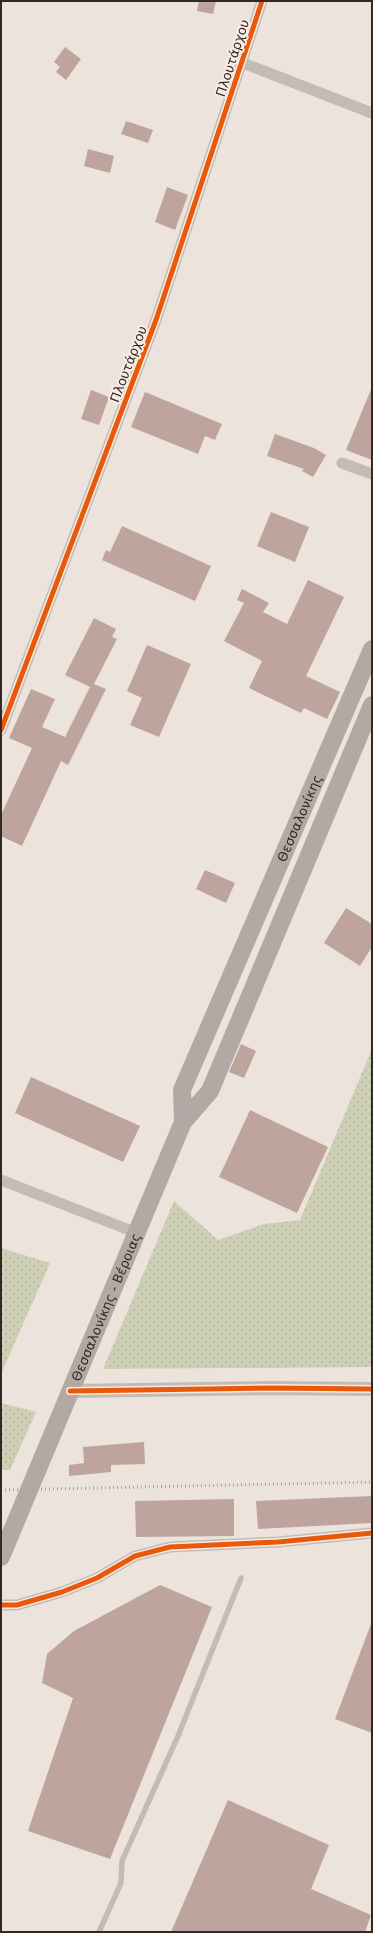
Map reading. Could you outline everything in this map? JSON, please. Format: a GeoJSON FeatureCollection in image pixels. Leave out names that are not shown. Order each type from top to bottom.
{"type":"FeatureCollection","features":[{"type":"Feature","properties":{"kind":"main road","name":"Θεσσαλονίκης"},"geometry":{"type":"LineString","coordinates":[[227,986],[372,650]]}},
{"type":"Feature","properties":{"kind":"main road","name":"Θεσσαλονίκης"},"geometry":{"type":"LineString","coordinates":[[252,992],[372,705]]}},
{"type":"Feature","properties":{"kind":"main road","name":"Θεσσαλονίκης - Βέροιας"},"geometry":{"type":"LineString","coordinates":[[183,1122],[182,1090],[227,986]]}},
{"type":"Feature","properties":{"kind":"main road","name":"Θεσσαλονίκης - Βέροιας"},"geometry":{"type":"LineString","coordinates":[[1,1557],[183,1122],[210,1091],[252,992]]}},
{"type":"Feature","properties":{"kind":"street","name":"Πλουτάρχου"},"geometry":{"type":"LineString","coordinates":[[1,730],[156,320],[262,1]]}},
{"type":"Feature","properties":{"kind":"street"},"geometry":{"type":"LineString","coordinates":[[242,63],[372,113]]}},
{"type":"Feature","properties":{"kind":"street"},"geometry":{"type":"LineString","coordinates":[[342,463],[372,474]]}},
{"type":"Feature","properties":{"kind":"street"},"geometry":{"type":"LineString","coordinates":[[1,1180],[137,1233]]}},
{"type":"Feature","properties":{"kind":"street"},"geometry":{"type":"LineString","coordinates":[[70,1391],[271,1388],[372,1389]]}},
{"type":"Feature","properties":{"kind":"street"},"geometry":{"type":"LineString","coordinates":[[1,1605],[17,1605],[62,1592],[97,1578],[135,1556],[170,1547],[278,1542],[372,1534]]}},
{"type":"Feature","properties":{"kind":"lane"},"geometry":{"type":"LineString","coordinates":[[99,1932],[121,1884],[122,1861],[178,1736],[241,1578]]}},
{"type":"Feature","properties":{"kind":"green space"},"geometry":{"type":"Polygon","coordinates":[[[372,1049],[372,1367],[103,1369],[174,1201],[218,1240],[264,1224],[300,1220],[372,1049]]]}},
{"type":"Feature","properties":{"kind":"green space"},"geometry":{"type":"Polygon","coordinates":[[[1,1248],[50,1263],[1,1374],[1,1248]]]}},
{"type":"Feature","properties":{"kind":"green space"},"geometry":{"type":"Polygon","coordinates":[[[1,1403],[36,1412],[10,1470],[1,1470],[1,1403]]]}},
{"type":"Feature","properties":{"kind":"building"},"geometry":{"type":"Polygon","coordinates":[[[199,1],[216,1],[213,14],[197,11],[199,1]]]}},
{"type":"Feature","properties":{"kind":"building"},"geometry":{"type":"Polygon","coordinates":[[[65,47],[81,59],[66,80],[56,72],[60,67],[54,62],[65,47]]]}},
{"type":"Feature","properties":{"kind":"building"},"geometry":{"type":"Polygon","coordinates":[[[126,121],[153,130],[148,143],[121,134],[126,121]]]}},
{"type":"Feature","properties":{"kind":"building"},"geometry":{"type":"Polygon","coordinates":[[[88,149],[114,156],[110,173],[84,166],[88,149]]]}},
{"type":"Feature","properties":{"kind":"building"},"geometry":{"type":"Polygon","coordinates":[[[167,187],[188,195],[175,230],[155,222],[167,187]]]}},
{"type":"Feature","properties":{"kind":"building"},"geometry":{"type":"Polygon","coordinates":[[[372,387],[372,460],[346,450],[372,387]]]}},
{"type":"Feature","properties":{"kind":"building"},"geometry":{"type":"Polygon","coordinates":[[[91,390],[109,397],[99,425],[81,419],[91,390]]]}},
{"type":"Feature","properties":{"kind":"building"},"geometry":{"type":"Polygon","coordinates":[[[145,392],[222,424],[215,440],[205,436],[198,454],[131,427],[145,392]]]}},
{"type":"Feature","properties":{"kind":"building"},"geometry":{"type":"Polygon","coordinates":[[[275,434],[314,448],[326,455],[313,477],[302,471],[304,469],[267,456],[275,434]]]}},
{"type":"Feature","properties":{"kind":"building"},"geometry":{"type":"Polygon","coordinates":[[[271,512],[309,527],[295,562],[257,546],[271,512]]]}},
{"type":"Feature","properties":{"kind":"building"},"geometry":{"type":"Polygon","coordinates":[[[122,526],[211,566],[195,601],[102,560],[106,550],[110,552],[122,526]]]}},
{"type":"Feature","properties":{"kind":"building"},"geometry":{"type":"Polygon","coordinates":[[[308,580],[344,597],[306,676],[340,692],[327,719],[304,708],[301,713],[249,688],[262,661],[224,641],[244,603],[237,600],[242,589],[269,603],[263,612],[287,624],[308,580]]]}},
{"type":"Feature","properties":{"kind":"building"},"geometry":{"type":"Polygon","coordinates":[[[94,618],[116,629],[112,637],[117,639],[94,684],[106,689],[68,765],[61,761],[22,846],[1,836],[1,815],[32,748],[9,738],[31,689],[55,699],[42,727],[65,737],[90,687],[65,675],[94,618]]]}},
{"type":"Feature","properties":{"kind":"building"},"geometry":{"type":"Polygon","coordinates":[[[147,645],[191,664],[159,737],[130,725],[142,698],[127,691],[147,645]]]}},
{"type":"Feature","properties":{"kind":"building"},"geometry":{"type":"Polygon","coordinates":[[[205,870],[235,883],[226,903],[196,889],[205,870]]]}},
{"type":"Feature","properties":{"kind":"building"},"geometry":{"type":"Polygon","coordinates":[[[346,908],[372,924],[372,947],[360,966],[324,943],[346,908]]]}},
{"type":"Feature","properties":{"kind":"building"},"geometry":{"type":"Polygon","coordinates":[[[241,1044],[256,1051],[244,1078],[229,1072],[241,1044]]]}},
{"type":"Feature","properties":{"kind":"building"},"geometry":{"type":"Polygon","coordinates":[[[31,1077],[140,1126],[123,1162],[15,1113],[31,1077]]]}},
{"type":"Feature","properties":{"kind":"building"},"geometry":{"type":"Polygon","coordinates":[[[250,1110],[328,1147],[297,1213],[219,1177],[250,1110]]]}},
{"type":"Feature","properties":{"kind":"building"},"geometry":{"type":"Polygon","coordinates":[[[144,1442],[145,1464],[111,1465],[111,1472],[69,1476],[69,1465],[84,1463],[83,1447],[144,1442]]]}},
{"type":"Feature","properties":{"kind":"building"},"geometry":{"type":"Polygon","coordinates":[[[372,1496],[372,1523],[258,1529],[256,1501],[372,1496]]]}},
{"type":"Feature","properties":{"kind":"building"},"geometry":{"type":"Polygon","coordinates":[[[234,1499],[234,1536],[136,1537],[135,1501],[234,1499]]]}},
{"type":"Feature","properties":{"kind":"building"},"geometry":{"type":"Polygon","coordinates":[[[160,1585],[212,1607],[110,1859],[28,1831],[73,1698],[42,1683],[47,1654],[74,1631],[160,1585]]]}},
{"type":"Feature","properties":{"kind":"building"},"geometry":{"type":"Polygon","coordinates":[[[371,1624],[372,1625],[372,1733],[335,1719],[371,1624]]]}},
{"type":"Feature","properties":{"kind":"building"},"geometry":{"type":"Polygon","coordinates":[[[228,1800],[329,1845],[311,1889],[371,1915],[365,1932],[171,1932],[228,1800]]]}},
{"type":"Feature","properties":{"kind":"railway"},"geometry":{"type":"LineString","coordinates":[[1,1490],[372,1482]]}},
{"type":"Feature","properties":{"kind":"cycle path"},"geometry":{"type":"LineString","coordinates":[[1,730],[156,320],[262,1]]}},
{"type":"Feature","properties":{"kind":"cycle path"},"geometry":{"type":"LineString","coordinates":[[70,1391],[271,1388],[372,1389]]}},
{"type":"Feature","properties":{"kind":"cycle path"},"geometry":{"type":"LineString","coordinates":[[1,1605],[17,1605],[62,1592],[97,1578],[135,1556],[170,1547],[278,1542],[372,1533]]}}]}
